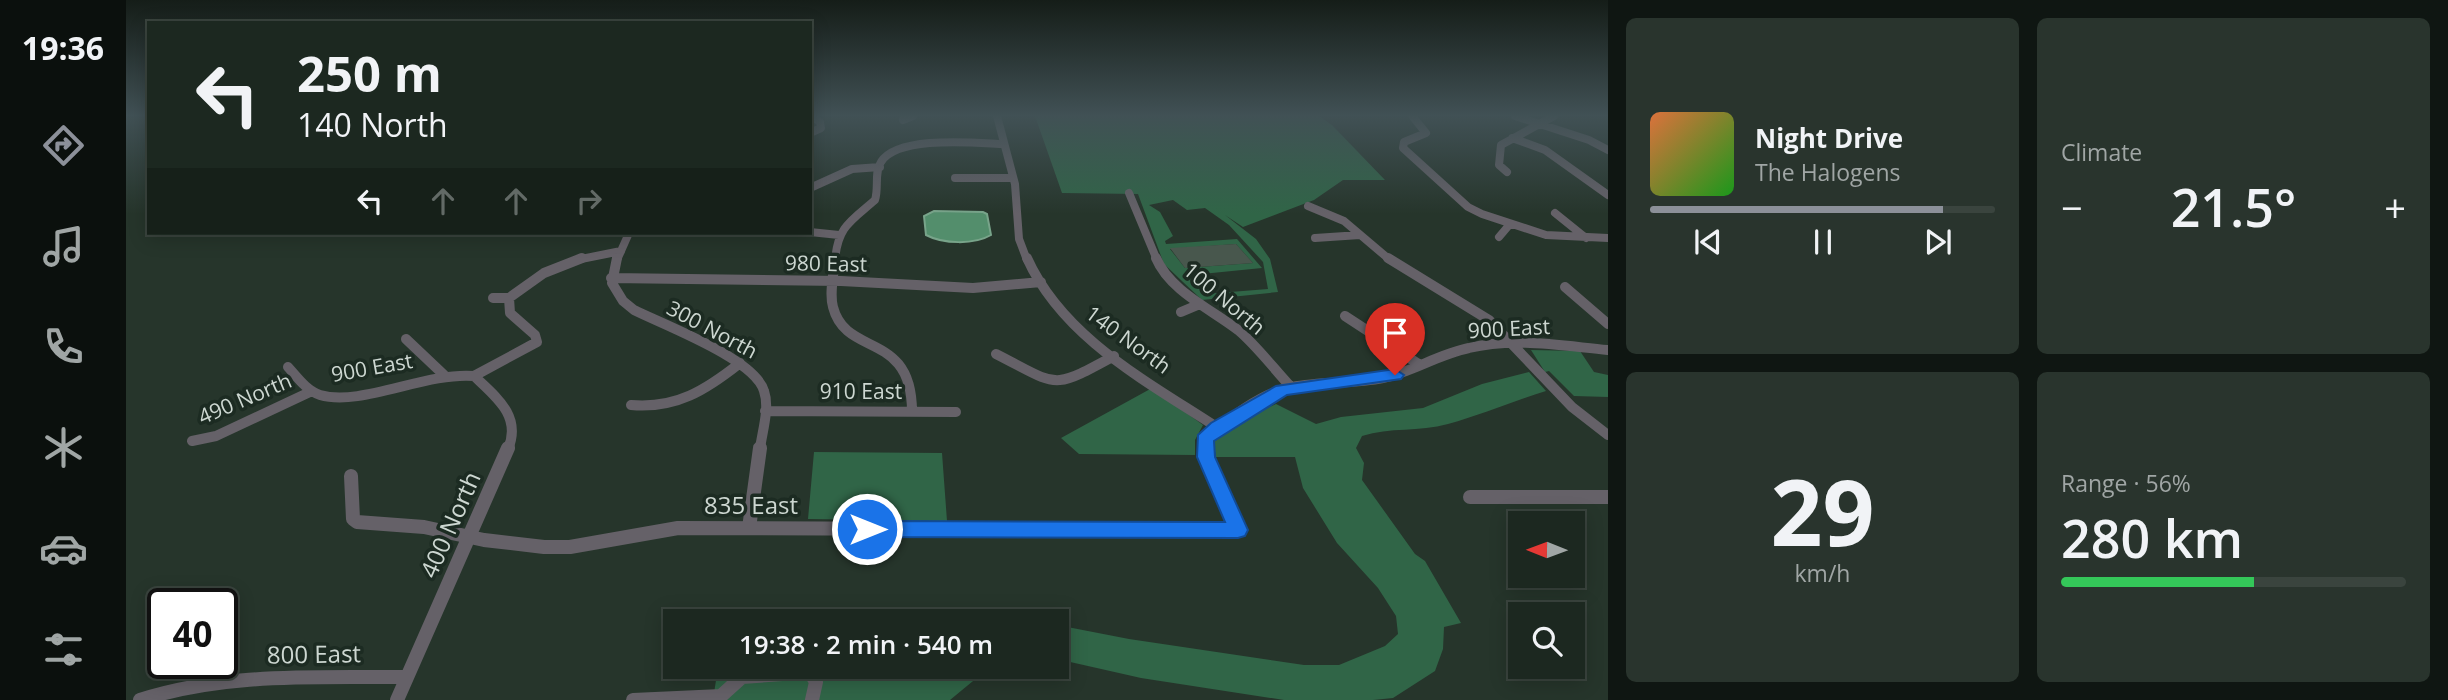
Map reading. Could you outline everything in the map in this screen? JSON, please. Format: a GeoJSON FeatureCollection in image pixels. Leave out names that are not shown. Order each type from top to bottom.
{"type":"FeatureCollection","features":[{"type":"Feature","properties":{"kind":"street"},"geometry":{"type":"LineString","coordinates":[[906,149],[885,157],[880,167],[875,200],[839,235],[834,313],[847,330],[905,370],[911,387],[912,412]]}},
{"type":"Feature","properties":{"kind":"street","name":"140 North"},"geometry":{"type":"LineString","coordinates":[[1005,149],[1016,194],[1014,218],[1020,243],[1041,282],[1077,329],[1218,428]]}},
{"type":"Feature","properties":{"kind":"street"},"geometry":{"type":"LineString","coordinates":[[1406,149],[1407,153],[1474,211],[1546,235],[1608,238]]}},
{"type":"Feature","properties":{"kind":"street"},"geometry":{"type":"LineString","coordinates":[[1501,149],[1499,165],[1507,172]]}},
{"type":"Feature","properties":{"kind":"street"},"geometry":{"type":"LineString","coordinates":[[1541,149],[1608,195]]}},
{"type":"Feature","properties":{"kind":"street"},"geometry":{"type":"LineString","coordinates":[[812,187],[852,169],[880,167]]}},
{"type":"Feature","properties":{"kind":"street"},"geometry":{"type":"LineString","coordinates":[[955,178],[1013,178]]}},
{"type":"Feature","properties":{"kind":"street","name":"100 North"},"geometry":{"type":"LineString","coordinates":[[1129,193],[1144,222],[1156,263],[1178,287],[1240,332],[1291,387]]}},
{"type":"Feature","properties":{"kind":"street"},"geometry":{"type":"LineString","coordinates":[[1308,206],[1344,221],[1395,264],[1477,311],[1572,407],[1608,435]]}},
{"type":"Feature","properties":{"kind":"street"},"geometry":{"type":"LineString","coordinates":[[1555,213],[1586,238]]}},
{"type":"Feature","properties":{"kind":"street"},"geometry":{"type":"LineString","coordinates":[[1499,237],[1510,224]]}},
{"type":"Feature","properties":{"kind":"street"},"geometry":{"type":"LineString","coordinates":[[812,232],[839,235]]}},
{"type":"Feature","properties":{"kind":"street"},"geometry":{"type":"LineString","coordinates":[[1315,238],[1360,234]]}},
{"type":"Feature","properties":{"kind":"street"},"geometry":{"type":"LineString","coordinates":[[611,278],[628,235]]}},
{"type":"Feature","properties":{"kind":"street"},"geometry":{"type":"LineString","coordinates":[[493,298],[509,298],[530,282],[589,255],[621,251]]}},
{"type":"Feature","properties":{"kind":"street","name":"980 East"},"geometry":{"type":"LineString","coordinates":[[611,278],[645,276],[763,285],[834,281],[973,288],[1041,282]]}},
{"type":"Feature","properties":{"kind":"street","name":"300 North"},"geometry":{"type":"LineString","coordinates":[[611,278],[619,298],[628,306],[740,363],[755,374],[764,387],[765,411],[749,528]]}},
{"type":"Feature","properties":{"kind":"street"},"geometry":{"type":"LineString","coordinates":[[1565,287],[1608,324]]}},
{"type":"Feature","properties":{"kind":"street"},"geometry":{"type":"LineString","coordinates":[[474,376],[537,342],[536,335],[510,313],[509,298]]}},
{"type":"Feature","properties":{"kind":"street"},"geometry":{"type":"LineString","coordinates":[[1181,312],[1200,304]]}},
{"type":"Feature","properties":{"kind":"street"},"geometry":{"type":"LineString","coordinates":[[1345,316],[1420,365]]}},
{"type":"Feature","properties":{"kind":"street"},"geometry":{"type":"LineString","coordinates":[[406,339],[444,375]]}},
{"type":"Feature","properties":{"kind":"street","name":"900 East"},"geometry":{"type":"LineString","coordinates":[[1218,428],[1277,392],[1291,387],[1377,380],[1467,348],[1511,344],[1608,350]]}},
{"type":"Feature","properties":{"kind":"street"},"geometry":{"type":"LineString","coordinates":[[996,354],[1054,383],[1072,379],[1114,356]]}},
{"type":"Feature","properties":{"kind":"street"},"geometry":{"type":"LineString","coordinates":[[631,405],[653,408],[681,402],[740,363]]}},
{"type":"Feature","properties":{"kind":"street","name":"900 East"},"geometry":{"type":"LineString","coordinates":[[288,367],[312,391],[319,395],[337,397],[444,375],[474,376]]}},
{"type":"Feature","properties":{"kind":"street","name":"400 North"},"geometry":{"type":"LineString","coordinates":[[397,700],[510,449],[514,429],[507,408],[474,376]]}},
{"type":"Feature","properties":{"kind":"street","name":"490 North"},"geometry":{"type":"LineString","coordinates":[[192,441],[216,436],[312,391]]}},
{"type":"Feature","properties":{"kind":"street","name":"910 East"},"geometry":{"type":"LineString","coordinates":[[765,411],[957,412]]}},
{"type":"Feature","properties":{"kind":"street","name":"835 East"},"geometry":{"type":"LineString","coordinates":[[351,476],[351,511],[357,522],[424,527],[513,545],[570,547],[657,530],[749,528],[1238,530],[1206,457],[1205,439],[1218,428]]}},
{"type":"Feature","properties":{"kind":"street"},"geometry":{"type":"LineString","coordinates":[[1470,497],[1608,497]]}},
{"type":"Feature","properties":{"kind":"street"},"geometry":{"type":"LineString","coordinates":[[633,700],[723,698],[742,677],[810,673],[816,681],[812,700]]}},
{"type":"Feature","properties":{"kind":"street","name":"800 East"},"geometry":{"type":"LineString","coordinates":[[140,700],[181,687],[231,679],[406,677]]}},
{"type":"Feature","properties":{"kind":"shaded area"},"geometry":{"type":"Polygon","coordinates":[[[1046,149],[1355,149],[1385,180],[1343,180],[1314,200],[1243,227],[1225,215],[1256,239],[1270,259],[1278,292],[1202,300],[1164,264],[1138,194],[1062,193],[1046,149]],[[1173,200],[1149,205],[1160,212],[1173,236],[1165,241],[1166,244],[1237,239],[1262,268],[1192,275],[1205,294],[1268,289],[1263,262],[1229,225],[1205,208],[1187,210],[1173,200]],[[1236,244],[1170,249],[1185,268],[1253,263],[1236,244]]]}},
{"type":"Feature","properties":{"kind":"shaded area"},"geometry":{"type":"Polygon","coordinates":[[[934,211],[983,212],[987,214],[991,235],[967,242],[933,238],[926,235],[924,216],[934,211]]]}},
{"type":"Feature","properties":{"kind":"shaded area"},"geometry":{"type":"Polygon","coordinates":[[[1531,350],[1580,351],[1594,372],[1608,375],[1608,397],[1574,396],[1549,371],[1545,372],[1531,350]]]}},
{"type":"Feature","properties":{"kind":"shaded area"},"geometry":{"type":"Polygon","coordinates":[[[1529,372],[1546,391],[1448,424],[1362,436],[1356,448],[1364,463],[1362,480],[1415,554],[1425,561],[1461,623],[1444,627],[1443,649],[1435,671],[1393,698],[1284,700],[1141,678],[1069,662],[1069,627],[1304,665],[1339,665],[1385,646],[1398,634],[1396,616],[1378,588],[1337,543],[1303,488],[1295,457],[1216,457],[1213,441],[1224,428],[1276,404],[1316,424],[1341,417],[1423,408],[1482,384],[1529,372]]]}},
{"type":"Feature","properties":{"kind":"shaded area"},"geometry":{"type":"Polygon","coordinates":[[[1152,388],[1203,425],[1195,440],[1195,455],[1079,454],[1061,438],[1152,388]]]}},
{"type":"Feature","properties":{"kind":"shaded area"},"geometry":{"type":"Polygon","coordinates":[[[814,452],[942,453],[947,521],[808,519],[814,452]]]}},
{"type":"Feature","properties":{"kind":"shaded area"},"geometry":{"type":"Polygon","coordinates":[[[716,679],[975,679],[950,700],[713,700],[716,679]]]}},
{"type":"Feature","properties":{"kind":"building"},"geometry":{"type":"Polygon","coordinates":[[[1236,244],[1253,263],[1185,268],[1170,248],[1236,244]]]}},
{"type":"Feature","properties":{"kind":"route"},"geometry":{"type":"LineString","coordinates":[[867,529],[1238,530],[1206,457],[1205,439],[1218,428],[1282,390],[1377,380],[1395,375]]}}]}
